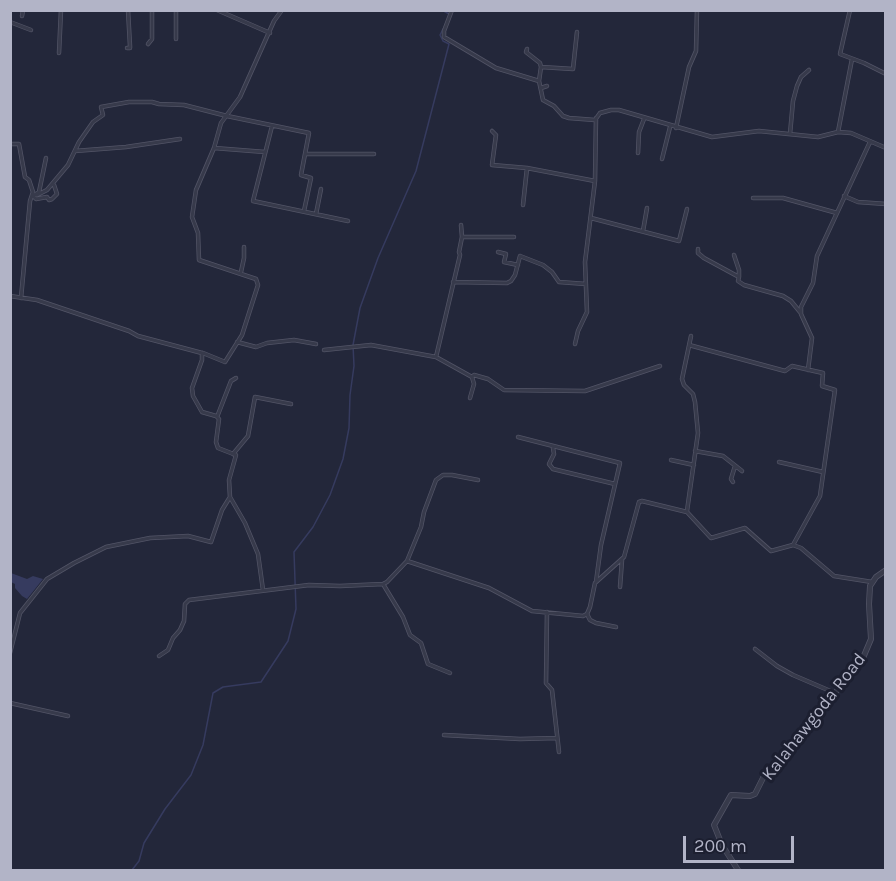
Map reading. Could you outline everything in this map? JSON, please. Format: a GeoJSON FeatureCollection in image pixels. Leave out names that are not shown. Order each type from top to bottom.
{"type":"FeatureCollection","features":[{"type":"Feature","properties":{"kind":"street"},"geometry":{"type":"LineString","coordinates":[[22,16],[23,10]]}},
{"type":"Feature","properties":{"kind":"street"},"geometry":{"type":"LineString","coordinates":[[59,53],[61,10]]}},
{"type":"Feature","properties":{"kind":"street"},"geometry":{"type":"LineString","coordinates":[[127,48],[130,48],[128,10]]}},
{"type":"Feature","properties":{"kind":"street"},"geometry":{"type":"LineString","coordinates":[[148,44],[152,39],[152,10]]}},
{"type":"Feature","properties":{"kind":"street"},"geometry":{"type":"LineString","coordinates":[[176,10],[176,39]]}},
{"type":"Feature","properties":{"kind":"street"},"geometry":{"type":"LineString","coordinates":[[218,10],[270,33]]}},
{"type":"Feature","properties":{"kind":"street"},"geometry":{"type":"LineString","coordinates":[[10,296],[54,305],[138,336],[202,353],[225,362],[247,322],[258,285],[256,279],[199,260],[198,233],[192,217],[194,203],[199,181],[214,148],[221,123],[240,97],[274,21],[282,10]]}},
{"type":"Feature","properties":{"kind":"street"},"geometry":{"type":"LineString","coordinates":[[452,10],[444,37],[496,68],[539,81]]}},
{"type":"Feature","properties":{"kind":"street"},"geometry":{"type":"LineString","coordinates":[[676,128],[689,67],[696,51],[697,10]]}},
{"type":"Feature","properties":{"kind":"street"},"geometry":{"type":"LineString","coordinates":[[850,10],[840,54],[885,74]]}},
{"type":"Feature","properties":{"kind":"street"},"geometry":{"type":"LineString","coordinates":[[10,22],[31,30]]}},
{"type":"Feature","properties":{"kind":"street"},"geometry":{"type":"LineString","coordinates":[[541,67],[573,69],[577,32]]}},
{"type":"Feature","properties":{"kind":"street"},"geometry":{"type":"LineString","coordinates":[[527,49],[526,52],[540,63],[539,81],[543,100],[554,106],[563,116],[596,118]]}},
{"type":"Feature","properties":{"kind":"street"},"geometry":{"type":"LineString","coordinates":[[838,132],[852,58]]}},
{"type":"Feature","properties":{"kind":"street"},"geometry":{"type":"LineString","coordinates":[[790,134],[797,86],[801,77],[809,70]]}},
{"type":"Feature","properties":{"kind":"street"},"geometry":{"type":"LineString","coordinates":[[540,87],[546,86]]}},
{"type":"Feature","properties":{"kind":"street"},"geometry":{"type":"LineString","coordinates":[[35,195],[47,190],[68,165],[93,122],[103,115],[101,107],[152,102],[184,105],[309,133],[301,175],[312,178],[304,211]]}},
{"type":"Feature","properties":{"kind":"street"},"geometry":{"type":"LineString","coordinates":[[575,344],[586,312],[586,242],[595,181],[596,118],[600,113],[619,110],[670,127],[712,137],[759,131],[818,137],[838,132],[851,133],[885,148]]}},
{"type":"Feature","properties":{"kind":"street"},"geometry":{"type":"LineString","coordinates":[[638,153],[639,132],[644,119]]}},
{"type":"Feature","properties":{"kind":"street"},"geometry":{"type":"LineString","coordinates":[[272,126],[253,201],[348,221]]}},
{"type":"Feature","properties":{"kind":"street"},"geometry":{"type":"LineString","coordinates":[[662,159],[670,127]]}},
{"type":"Feature","properties":{"kind":"street"},"geometry":{"type":"LineString","coordinates":[[492,131],[496,135],[492,165],[527,168],[595,181]]}},
{"type":"Feature","properties":{"kind":"street"},"geometry":{"type":"LineString","coordinates":[[75,151],[126,147],[180,139]]}},
{"type":"Feature","properties":{"kind":"street"},"geometry":{"type":"LineString","coordinates":[[801,314],[801,307],[813,283],[817,256],[870,141]]}},
{"type":"Feature","properties":{"kind":"street"},"geometry":{"type":"LineString","coordinates":[[10,144],[19,144],[25,177],[29,180],[36,199],[47,197],[48,200],[56,197],[53,186],[57,178]]}},
{"type":"Feature","properties":{"kind":"street"},"geometry":{"type":"LineString","coordinates":[[214,148],[265,152]]}},
{"type":"Feature","properties":{"kind":"street"},"geometry":{"type":"LineString","coordinates":[[306,154],[374,154]]}},
{"type":"Feature","properties":{"kind":"street"},"geometry":{"type":"LineString","coordinates":[[21,298],[30,201],[41,186],[46,158]]}},
{"type":"Feature","properties":{"kind":"street"},"geometry":{"type":"LineString","coordinates":[[523,205],[527,168]]}},
{"type":"Feature","properties":{"kind":"street"},"geometry":{"type":"LineString","coordinates":[[316,214],[321,189]]}},
{"type":"Feature","properties":{"kind":"street"},"geometry":{"type":"LineString","coordinates":[[844,196],[858,202],[885,204]]}},
{"type":"Feature","properties":{"kind":"street"},"geometry":{"type":"LineString","coordinates":[[753,198],[783,198],[837,213]]}},
{"type":"Feature","properties":{"kind":"street"},"geometry":{"type":"LineString","coordinates":[[643,231],[647,208]]}},
{"type":"Feature","properties":{"kind":"street"},"geometry":{"type":"LineString","coordinates":[[591,218],[679,241],[687,209]]}},
{"type":"Feature","properties":{"kind":"street"},"geometry":{"type":"LineString","coordinates":[[436,357],[460,255],[461,225]]}},
{"type":"Feature","properties":{"kind":"street"},"geometry":{"type":"LineString","coordinates":[[462,237],[514,237]]}},
{"type":"Feature","properties":{"kind":"street"},"geometry":{"type":"LineString","coordinates":[[241,273],[244,247]]}},
{"type":"Feature","properties":{"kind":"street"},"geometry":{"type":"LineString","coordinates":[[698,249],[698,253],[704,258],[739,277]]}},
{"type":"Feature","properties":{"kind":"street"},"geometry":{"type":"LineString","coordinates":[[498,252],[506,254],[504,262],[518,265]]}},
{"type":"Feature","properties":{"kind":"street"},"geometry":{"type":"LineString","coordinates":[[734,255],[739,270],[738,281],[744,285],[783,296],[791,301],[801,314],[812,338],[808,370]]}},
{"type":"Feature","properties":{"kind":"street"},"geometry":{"type":"LineString","coordinates":[[453,282],[507,283],[511,281],[520,256],[543,265],[559,282],[586,284]]}},
{"type":"Feature","properties":{"kind":"street"},"geometry":{"type":"LineString","coordinates":[[687,512],[698,433],[693,394],[684,386],[682,380],[690,336]]}},
{"type":"Feature","properties":{"kind":"street"},"geometry":{"type":"LineString","coordinates":[[237,342],[256,347],[294,340],[316,344]]}},
{"type":"Feature","properties":{"kind":"street"},"geometry":{"type":"LineString","coordinates":[[689,345],[785,371],[792,366],[823,373],[822,386],[835,390],[820,496],[793,545]]}},
{"type":"Feature","properties":{"kind":"street"},"geometry":{"type":"LineString","coordinates":[[324,350],[383,346],[436,357],[472,377],[474,375],[488,379],[504,390],[585,391],[660,366]]}},
{"type":"Feature","properties":{"kind":"street"},"geometry":{"type":"LineString","coordinates":[[202,353],[192,388],[193,396],[201,412],[217,417]]}},
{"type":"Feature","properties":{"kind":"street"},"geometry":{"type":"LineString","coordinates":[[470,398],[474,384],[472,377]]}},
{"type":"Feature","properties":{"kind":"street"},"geometry":{"type":"LineString","coordinates":[[237,378],[231,381],[217,417],[216,442],[218,447],[236,455],[229,480],[230,497],[245,523],[258,554],[263,590]]}},
{"type":"Feature","properties":{"kind":"street"},"geometry":{"type":"LineString","coordinates":[[233,454],[248,436],[255,397],[291,404]]}},
{"type":"Feature","properties":{"kind":"street"},"geometry":{"type":"LineString","coordinates":[[518,437],[620,463],[601,545],[590,607],[586,614]]}},
{"type":"Feature","properties":{"kind":"street"},"geometry":{"type":"LineString","coordinates":[[553,448],[554,454],[549,464],[553,469],[615,484]]}},
{"type":"Feature","properties":{"kind":"street"},"geometry":{"type":"LineString","coordinates":[[695,451],[723,456],[742,471]]}},
{"type":"Feature","properties":{"kind":"street"},"geometry":{"type":"LineString","coordinates":[[671,460],[694,465]]}},
{"type":"Feature","properties":{"kind":"street"},"geometry":{"type":"LineString","coordinates":[[779,462],[823,472]]}},
{"type":"Feature","properties":{"kind":"street"},"geometry":{"type":"LineString","coordinates":[[733,482],[731,479],[735,465]]}},
{"type":"Feature","properties":{"kind":"street"},"geometry":{"type":"LineString","coordinates":[[159,656],[168,650],[173,638],[180,630],[184,621],[185,604],[189,600],[298,586],[383,584],[407,561],[436,480],[444,475],[452,475],[478,480]]}},
{"type":"Feature","properties":{"kind":"street"},"geometry":{"type":"LineString","coordinates":[[10,653],[20,614],[47,579],[74,562],[117,545],[150,538],[188,536],[211,542],[222,510],[230,497]]}},
{"type":"Feature","properties":{"kind":"street"},"geometry":{"type":"LineString","coordinates":[[620,587],[622,560],[639,502],[687,512],[711,538],[745,528],[771,551],[793,545],[801,548],[834,576],[872,582],[885,570]]}},
{"type":"Feature","properties":{"kind":"street"},"geometry":{"type":"LineString","coordinates":[[595,583],[622,560]]}},
{"type":"Feature","properties":{"kind":"street"},"geometry":{"type":"LineString","coordinates":[[407,561],[489,588],[527,609],[586,614]]}},
{"type":"Feature","properties":{"kind":"street","name":"Kalahawgoda Road"},"geometry":{"type":"LineString","coordinates":[[738,870],[714,830],[714,825],[731,795],[755,794],[765,774],[799,740],[863,658],[870,639],[869,604],[872,582]]}},
{"type":"Feature","properties":{"kind":"street"},"geometry":{"type":"LineString","coordinates":[[383,584],[403,617],[410,635],[421,643],[428,664],[450,673]]}},
{"type":"Feature","properties":{"kind":"street"},"geometry":{"type":"LineString","coordinates":[[548,612],[546,682],[552,690],[558,752]]}},
{"type":"Feature","properties":{"kind":"street"},"geometry":{"type":"LineString","coordinates":[[586,614],[590,620],[616,627]]}},
{"type":"Feature","properties":{"kind":"street"},"geometry":{"type":"LineString","coordinates":[[755,649],[792,675],[835,693]]}},
{"type":"Feature","properties":{"kind":"street"},"geometry":{"type":"LineString","coordinates":[[10,703],[68,716]]}},
{"type":"Feature","properties":{"kind":"street"},"geometry":{"type":"LineString","coordinates":[[444,735],[520,739],[557,738]]}},
{"type":"Feature","properties":{"kind":"water"},"geometry":{"type":"Polygon","coordinates":[[[11,573],[27,579],[33,576],[43,579],[27,599],[11,582],[11,573]]]}},
{"type":"Feature","properties":{"kind":"waterway"},"geometry":{"type":"LineString","coordinates":[[442,10],[449,14]]}},
{"type":"Feature","properties":{"kind":"waterway"},"geometry":{"type":"LineString","coordinates":[[132,870],[139,861],[144,843],[165,809],[191,775],[203,745],[213,693],[223,687],[261,682],[288,641],[296,609],[294,552],[313,527],[330,495],[343,459],[349,428],[354,366],[353,345],[360,308],[378,258],[416,171],[449,44],[443,41],[440,35],[443,29]]}}]}
